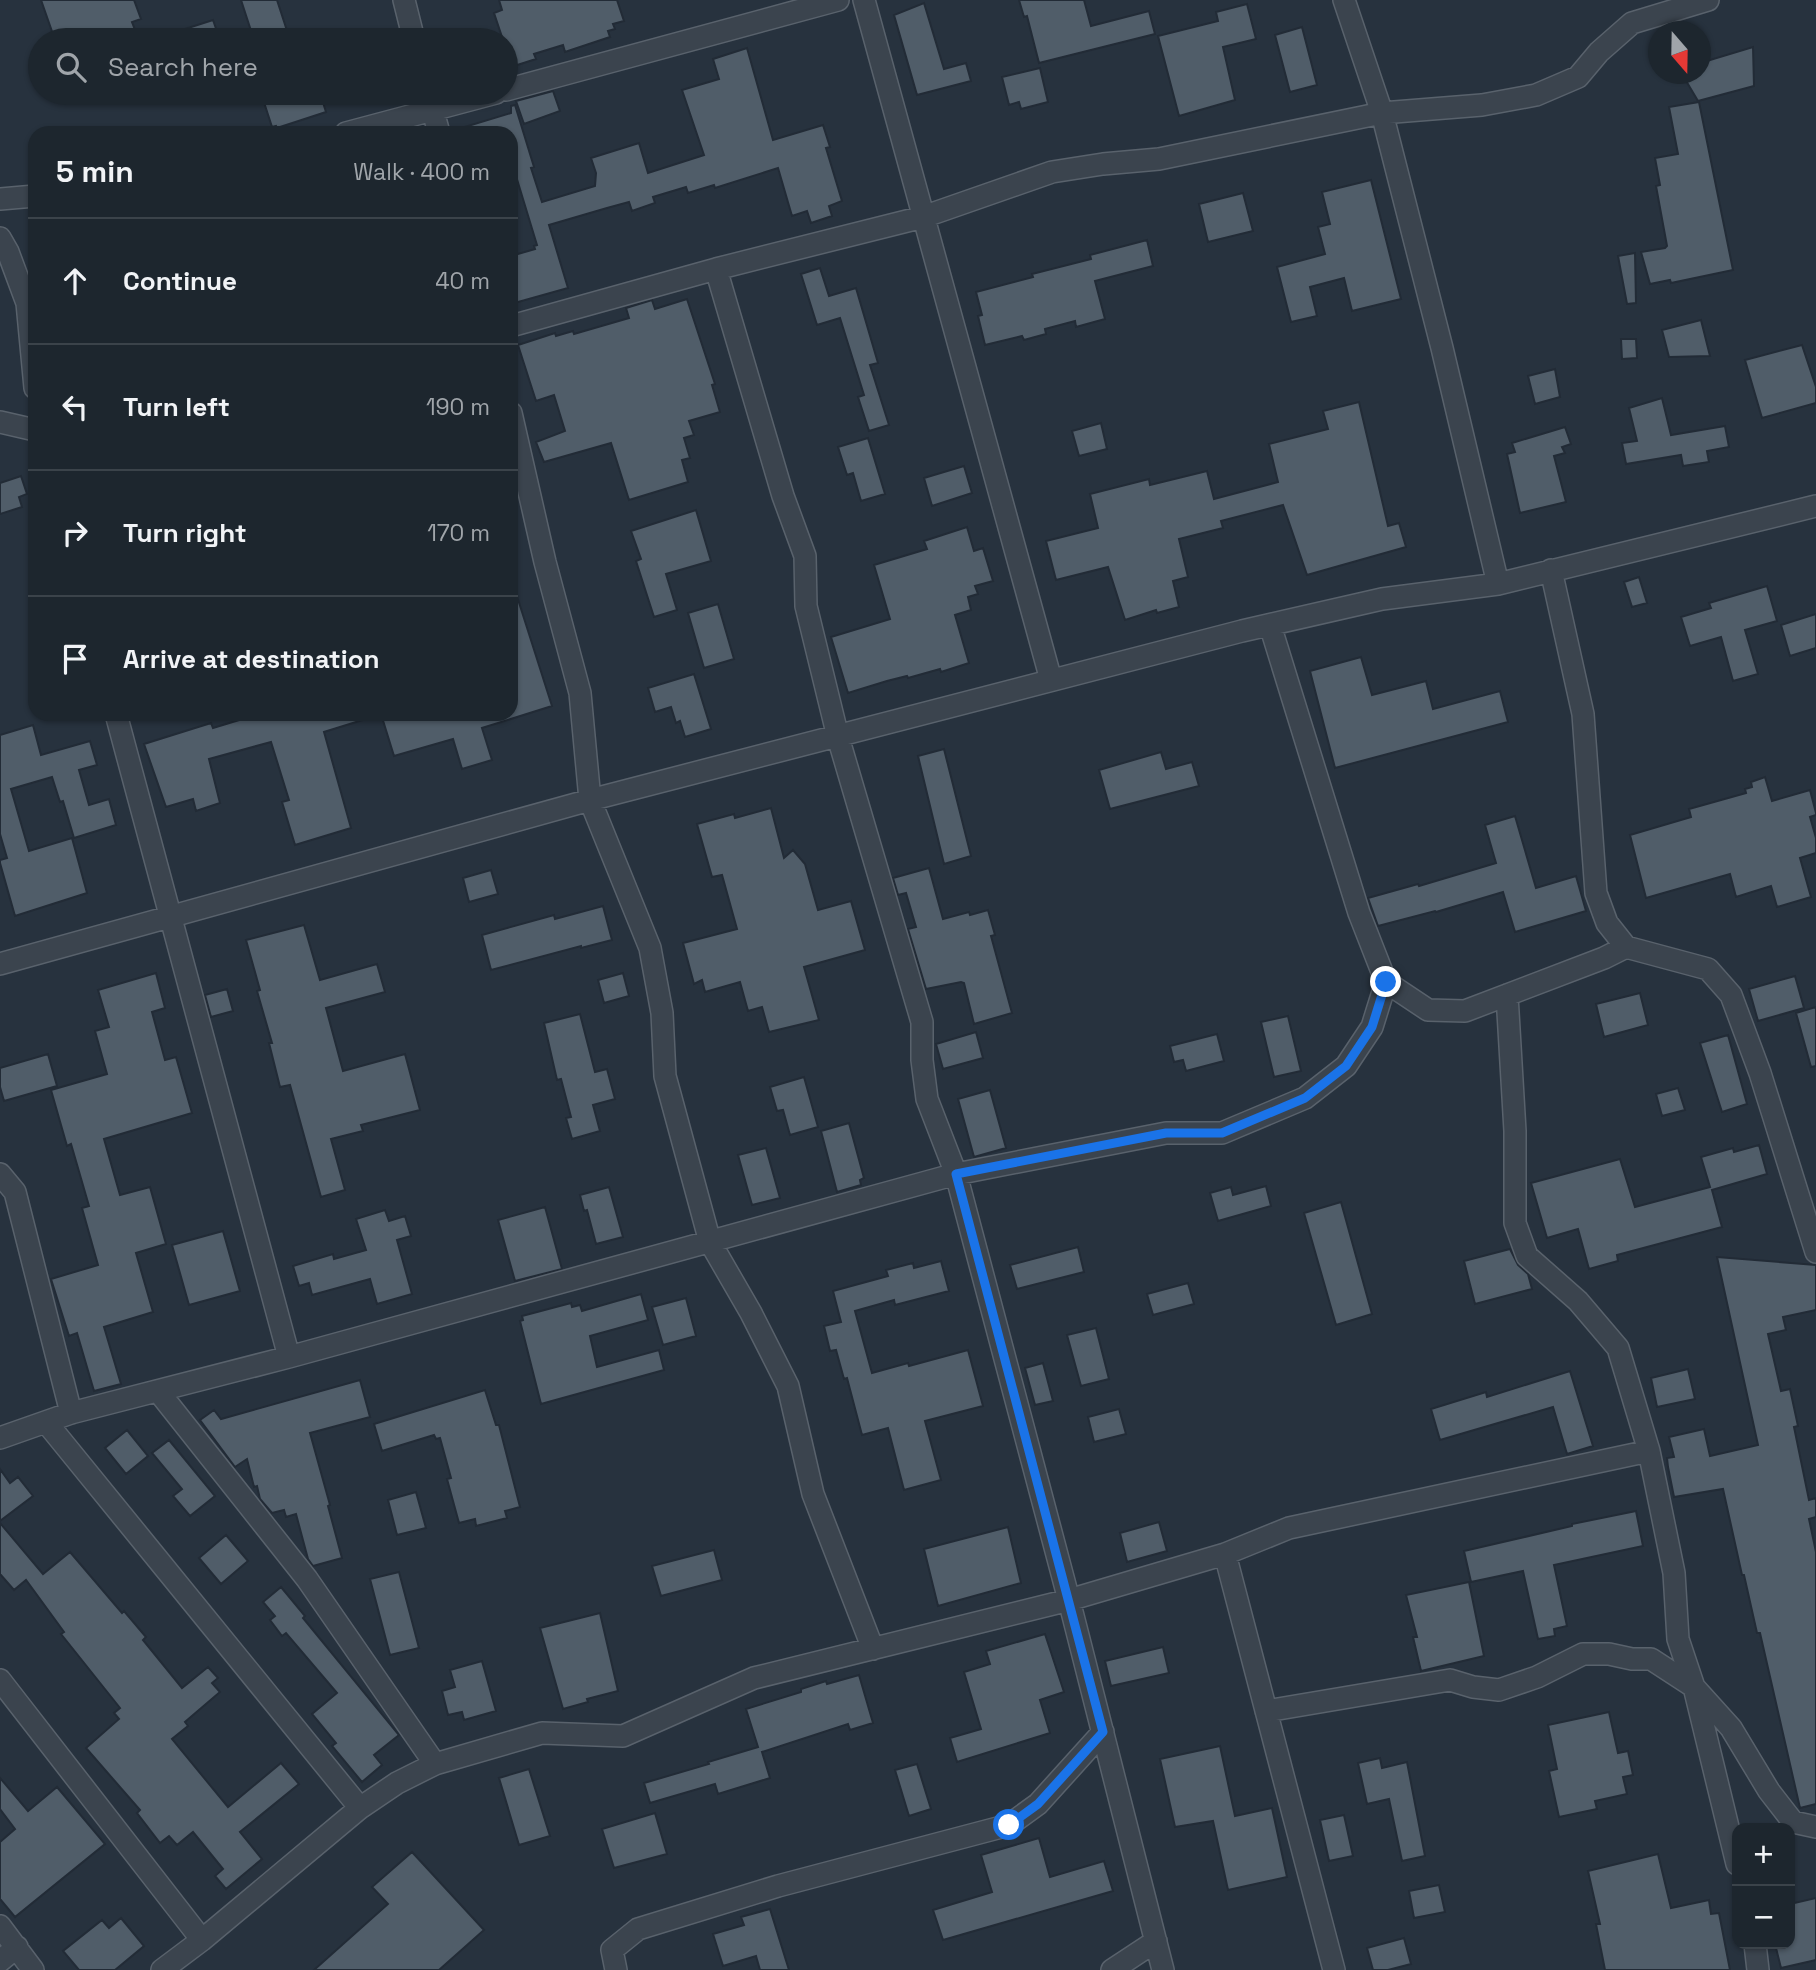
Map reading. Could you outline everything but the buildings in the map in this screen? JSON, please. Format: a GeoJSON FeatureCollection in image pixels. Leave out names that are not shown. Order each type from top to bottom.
{"type":"FeatureCollection","features":[{"type":"Feature","properties":{"kind":"street"},"geometry":{"type":"LineString","coordinates":[[404,0],[411,28]]}},
{"type":"Feature","properties":{"kind":"street"},"geometry":{"type":"LineString","coordinates":[[518,87],[838,0]]}},
{"type":"Feature","properties":{"kind":"street"},"geometry":{"type":"LineString","coordinates":[[864,0],[1051,680]]}},
{"type":"Feature","properties":{"kind":"street"},"geometry":{"type":"LineString","coordinates":[[1344,0],[1382,113],[1498,584]]}},
{"type":"Feature","properties":{"kind":"street"},"geometry":{"type":"LineString","coordinates":[[518,324],[716,269],[923,217],[1052,172],[1158,159],[1382,113],[1482,105],[1536,95],[1578,77],[1599,52],[1632,23],[1708,0]]}},
{"type":"Feature","properties":{"kind":"street"},"geometry":{"type":"LineString","coordinates":[[365,126],[420,105]]}},
{"type":"Feature","properties":{"kind":"street"},"geometry":{"type":"LineString","coordinates":[[432,105],[437,126]]}},
{"type":"Feature","properties":{"kind":"street"},"geometry":{"type":"LineString","coordinates":[[0,198],[28,196]]}},
{"type":"Feature","properties":{"kind":"street"},"geometry":{"type":"LineString","coordinates":[[0,238],[8,251],[27,303],[28,314]]}},
{"type":"Feature","properties":{"kind":"street"},"geometry":{"type":"LineString","coordinates":[[716,269],[783,496],[805,556],[806,606],[838,737],[922,1022],[922,1060],[928,1099],[956,1174],[1069,1600],[1163,1970]]}},
{"type":"Feature","properties":{"kind":"street"},"geometry":{"type":"LineString","coordinates":[[0,422],[28,428]]}},
{"type":"Feature","properties":{"kind":"street"},"geometry":{"type":"LineString","coordinates":[[518,444],[545,562],[580,693],[590,800],[650,948],[662,1013],[665,1076],[710,1242],[751,1313],[788,1386],[813,1494],[873,1648]]}},
{"type":"Feature","properties":{"kind":"street"},"geometry":{"type":"LineString","coordinates":[[0,964],[590,800],[1269,625],[1382,600],[1498,584],[1816,506]]}},
{"type":"Feature","properties":{"kind":"street"},"geometry":{"type":"LineString","coordinates":[[1551,570],[1583,715],[1596,893],[1607,923],[1626,947],[1708,969],[1731,995],[1760,1073],[1816,1252]]}},
{"type":"Feature","properties":{"kind":"street"},"geometry":{"type":"LineString","coordinates":[[1269,625],[1359,913],[1386,982],[1428,1010],[1465,1011],[1626,947]]}},
{"type":"Feature","properties":{"kind":"street"},"geometry":{"type":"LineString","coordinates":[[118,721],[289,1357]]}},
{"type":"Feature","properties":{"kind":"street"},"geometry":{"type":"LineString","coordinates":[[0,1438],[71,1413],[289,1357],[956,1174],[1166,1133],[1222,1133],[1305,1098],[1346,1066],[1372,1027],[1386,982]]}},
{"type":"Feature","properties":{"kind":"street"},"geometry":{"type":"LineString","coordinates":[[1507,995],[1515,1131],[1515,1223],[1527,1256],[1578,1301],[1618,1348],[1649,1451],[1674,1573],[1678,1639],[1694,1687],[1732,1843]]}},
{"type":"Feature","properties":{"kind":"street"},"geometry":{"type":"LineString","coordinates":[[0,1174],[15,1192],[71,1413]]}},
{"type":"Feature","properties":{"kind":"street"},"geometry":{"type":"LineString","coordinates":[[158,1391],[307,1579],[435,1764]]}},
{"type":"Feature","properties":{"kind":"street"},"geometry":{"type":"LineString","coordinates":[[46,1422],[360,1808]]}},
{"type":"Feature","properties":{"kind":"street"},"geometry":{"type":"LineString","coordinates":[[162,1970],[202,1940],[360,1808],[397,1783],[435,1764],[542,1733],[623,1736],[754,1678],[1069,1600],[1225,1554],[1289,1528],[1649,1451]]}},
{"type":"Feature","properties":{"kind":"street"},"geometry":{"type":"LineString","coordinates":[[1225,1554],[1334,1970]]}},
{"type":"Feature","properties":{"kind":"street"},"geometry":{"type":"LineString","coordinates":[[1651,1659],[1678,1639]]}},
{"type":"Feature","properties":{"kind":"street"},"geometry":{"type":"LineString","coordinates":[[1266,1712],[1450,1680],[1473,1687],[1499,1690],[1537,1677],[1583,1654],[1651,1659],[1694,1687],[1731,1728],[1769,1791],[1793,1822],[1816,1827]]}},
{"type":"Feature","properties":{"kind":"street"},"geometry":{"type":"LineString","coordinates":[[0,1681],[202,1940]]}},
{"type":"Feature","properties":{"kind":"street"},"geometry":{"type":"LineString","coordinates":[[616,1970],[612,1950],[638,1929],[778,1886],[1009,1825],[1038,1804],[1103,1732]]}},
{"type":"Feature","properties":{"kind":"street"},"geometry":{"type":"LineString","coordinates":[[0,1926],[33,1970]]}},
{"type":"Feature","properties":{"kind":"street"},"geometry":{"type":"LineString","coordinates":[[1112,1970],[1156,1941]]}},
{"type":"Feature","properties":{"kind":"street"},"geometry":{"type":"LineString","coordinates":[[0,1961],[18,1947]]}},
{"type":"Feature","properties":{"kind":"street"},"geometry":{"type":"LineString","coordinates":[[1756,1949],[1758,1970]]}},
{"type":"Feature","properties":{"kind":"route"},"geometry":{"type":"LineString","coordinates":[[1009,1825],[1038,1804],[1103,1732],[956,1174],[1166,1133],[1222,1133],[1305,1098],[1346,1066],[1372,1027],[1386,982]]}}]}
